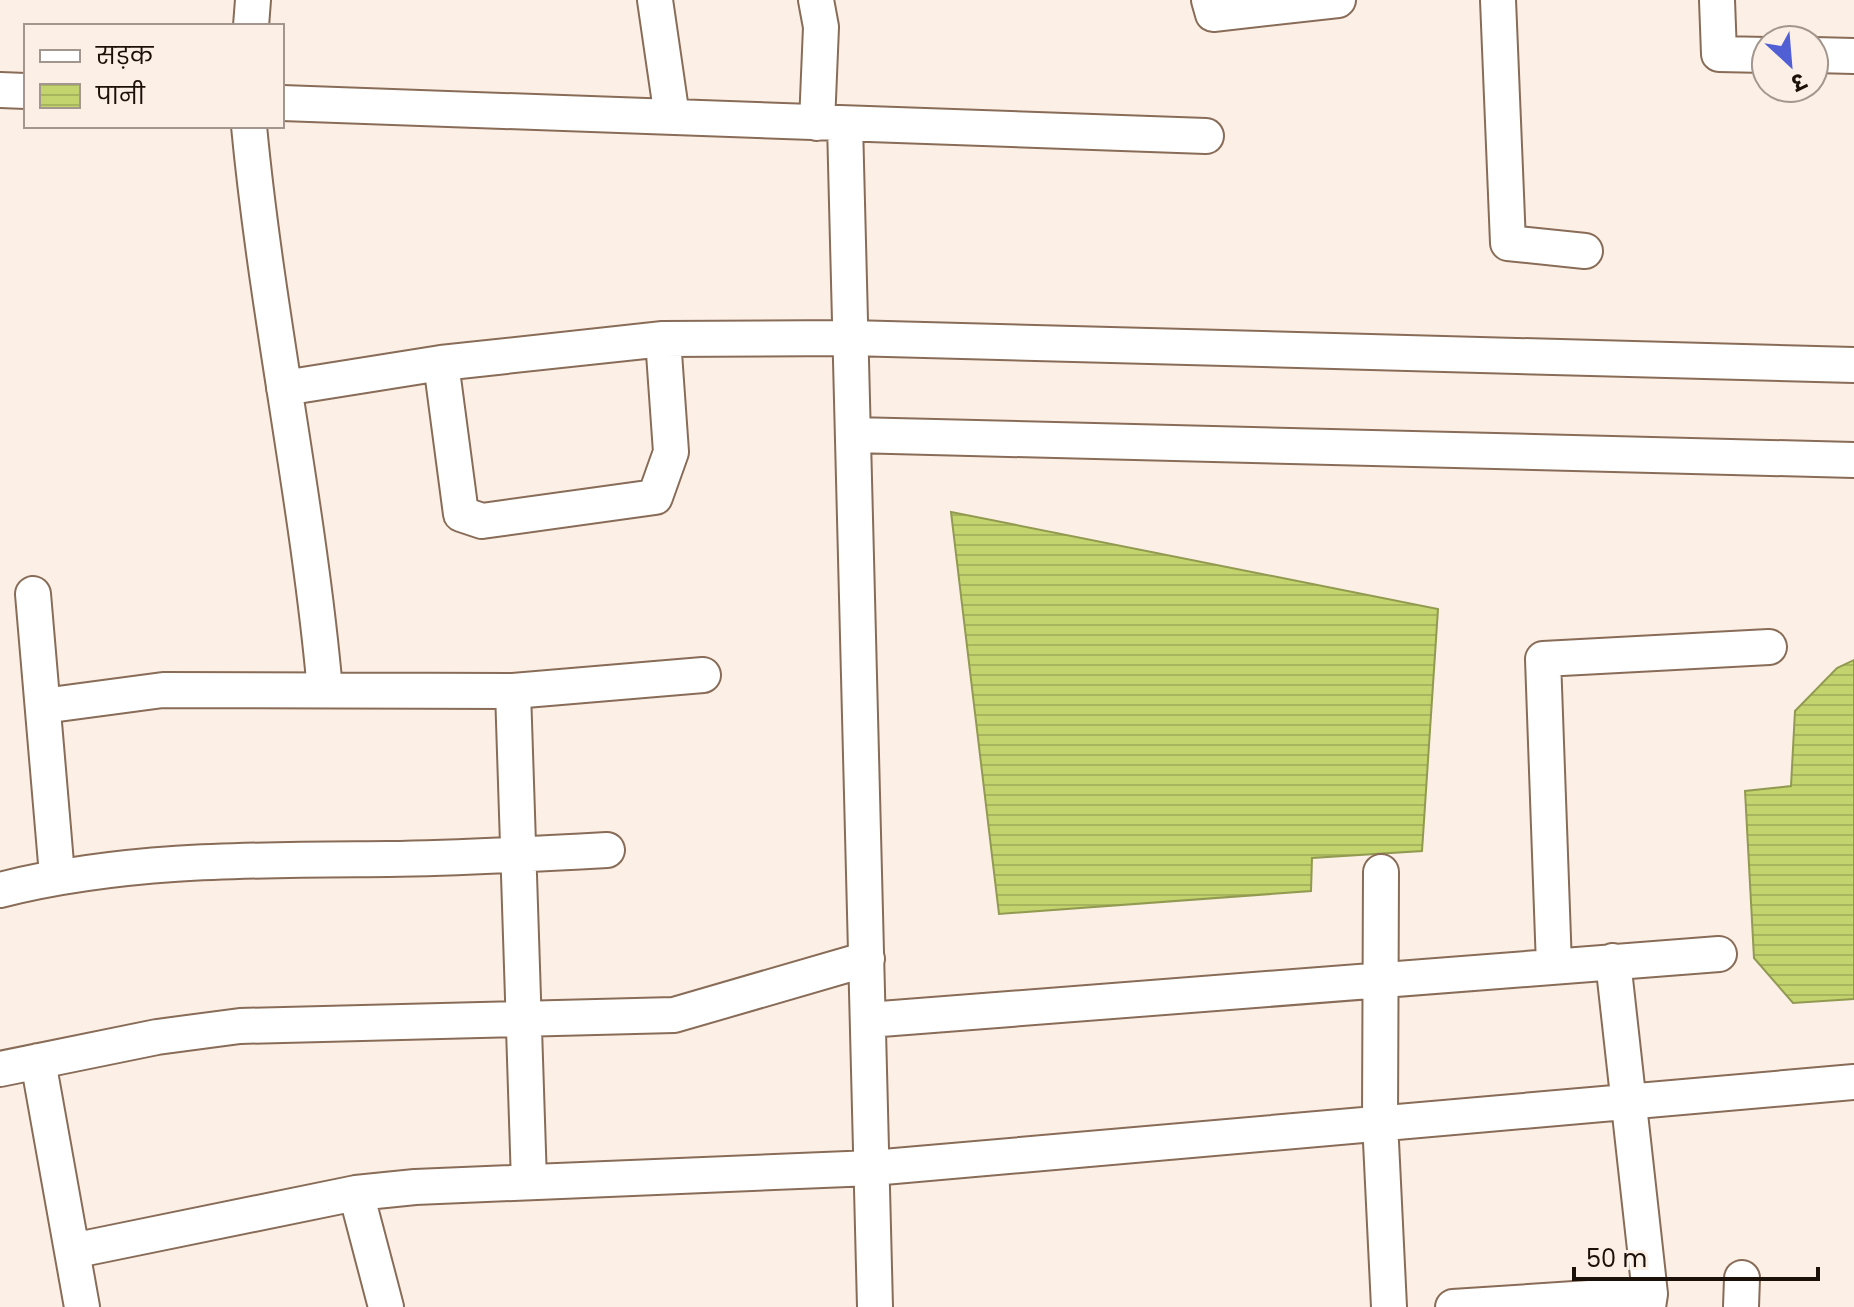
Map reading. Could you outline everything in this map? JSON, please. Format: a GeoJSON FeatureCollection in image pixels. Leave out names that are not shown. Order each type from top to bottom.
{"type":"FeatureCollection","features":[{"type":"Feature","properties":{"kind":"street"},"geometry":{"type":"LineString","coordinates":[[251,24],[253,0]]}},
{"type":"Feature","properties":{"kind":"street"},"geometry":{"type":"LineString","coordinates":[[655,0],[672,117]]}},
{"type":"Feature","properties":{"kind":"street"},"geometry":{"type":"LineString","coordinates":[[816,0],[831,123],[850,338],[875,1307]]}},
{"type":"Feature","properties":{"kind":"street"},"geometry":{"type":"LineString","coordinates":[[1209,0],[1213,14],[1338,0]]}},
{"type":"Feature","properties":{"kind":"street"},"geometry":{"type":"LineString","coordinates":[[1498,0],[1508,243],[1585,251]]}},
{"type":"Feature","properties":{"kind":"street"},"geometry":{"type":"LineString","coordinates":[[1717,0],[1719,54],[1750,55]]}},
{"type":"Feature","properties":{"kind":"street"},"geometry":{"type":"LineString","coordinates":[[1830,55],[1854,56]]}},
{"type":"Feature","properties":{"kind":"street"},"geometry":{"type":"LineString","coordinates":[[0,90],[24,91]]}},
{"type":"Feature","properties":{"kind":"street"},"geometry":{"type":"LineString","coordinates":[[284,103],[1206,136]]}},
{"type":"Feature","properties":{"kind":"street"},"geometry":{"type":"LineString","coordinates":[[249,128],[260,240],[318,612],[325,690]]}},
{"type":"Feature","properties":{"kind":"street"},"geometry":{"type":"LineString","coordinates":[[284,388],[441,363],[663,339],[850,338],[1854,365]]}},
{"type":"Feature","properties":{"kind":"street"},"geometry":{"type":"LineString","coordinates":[[441,363],[461,514],[482,521],[655,497],[671,452],[663,339]]}},
{"type":"Feature","properties":{"kind":"street"},"geometry":{"type":"LineString","coordinates":[[853,435],[1854,460]]}},
{"type":"Feature","properties":{"kind":"street"},"geometry":{"type":"LineString","coordinates":[[33,594],[57,875]]}},
{"type":"Feature","properties":{"kind":"street"},"geometry":{"type":"LineString","coordinates":[[1554,966],[1543,659],[1769,647]]}},
{"type":"Feature","properties":{"kind":"street"},"geometry":{"type":"LineString","coordinates":[[43,706],[163,690],[513,691],[703,675]]}},
{"type":"Feature","properties":{"kind":"street"},"geometry":{"type":"LineString","coordinates":[[513,691],[529,1182]]}},
{"type":"Feature","properties":{"kind":"street"},"geometry":{"type":"LineString","coordinates":[[0,890],[57,875],[196,860],[517,855],[607,850]]}},
{"type":"Feature","properties":{"kind":"street"},"geometry":{"type":"LineString","coordinates":[[1381,872],[1380,1121],[1389,1307]]}},
{"type":"Feature","properties":{"kind":"street"},"geometry":{"type":"LineString","coordinates":[[868,1020],[1719,954]]}},
{"type":"Feature","properties":{"kind":"street"},"geometry":{"type":"LineString","coordinates":[[0,1069],[157,1037],[240,1026],[674,1015],[867,959]]}},
{"type":"Feature","properties":{"kind":"street"},"geometry":{"type":"LineString","coordinates":[[1453,1307],[1649,1300],[1613,961]]}},
{"type":"Feature","properties":{"kind":"street"},"geometry":{"type":"LineString","coordinates":[[38,1061],[82,1307]]}},
{"type":"Feature","properties":{"kind":"street"},"geometry":{"type":"LineString","coordinates":[[72,1251],[356,1193],[529,1182],[872,1168],[1380,1121],[1854,1082]]}},
{"type":"Feature","properties":{"kind":"street"},"geometry":{"type":"LineString","coordinates":[[356,1193],[386,1307]]}},
{"type":"Feature","properties":{"kind":"water"},"geometry":{"type":"Polygon","coordinates":[[[951,512],[1438,609],[1422,851],[1312,858],[1311,891],[999,914],[951,512]]]}},
{"type":"Feature","properties":{"kind":"water"},"geometry":{"type":"Polygon","coordinates":[[[1854,660],[1854,999],[1793,1003],[1754,958],[1745,791],[1791,786],[1795,711],[1837,668],[1854,660]]]}}]}
